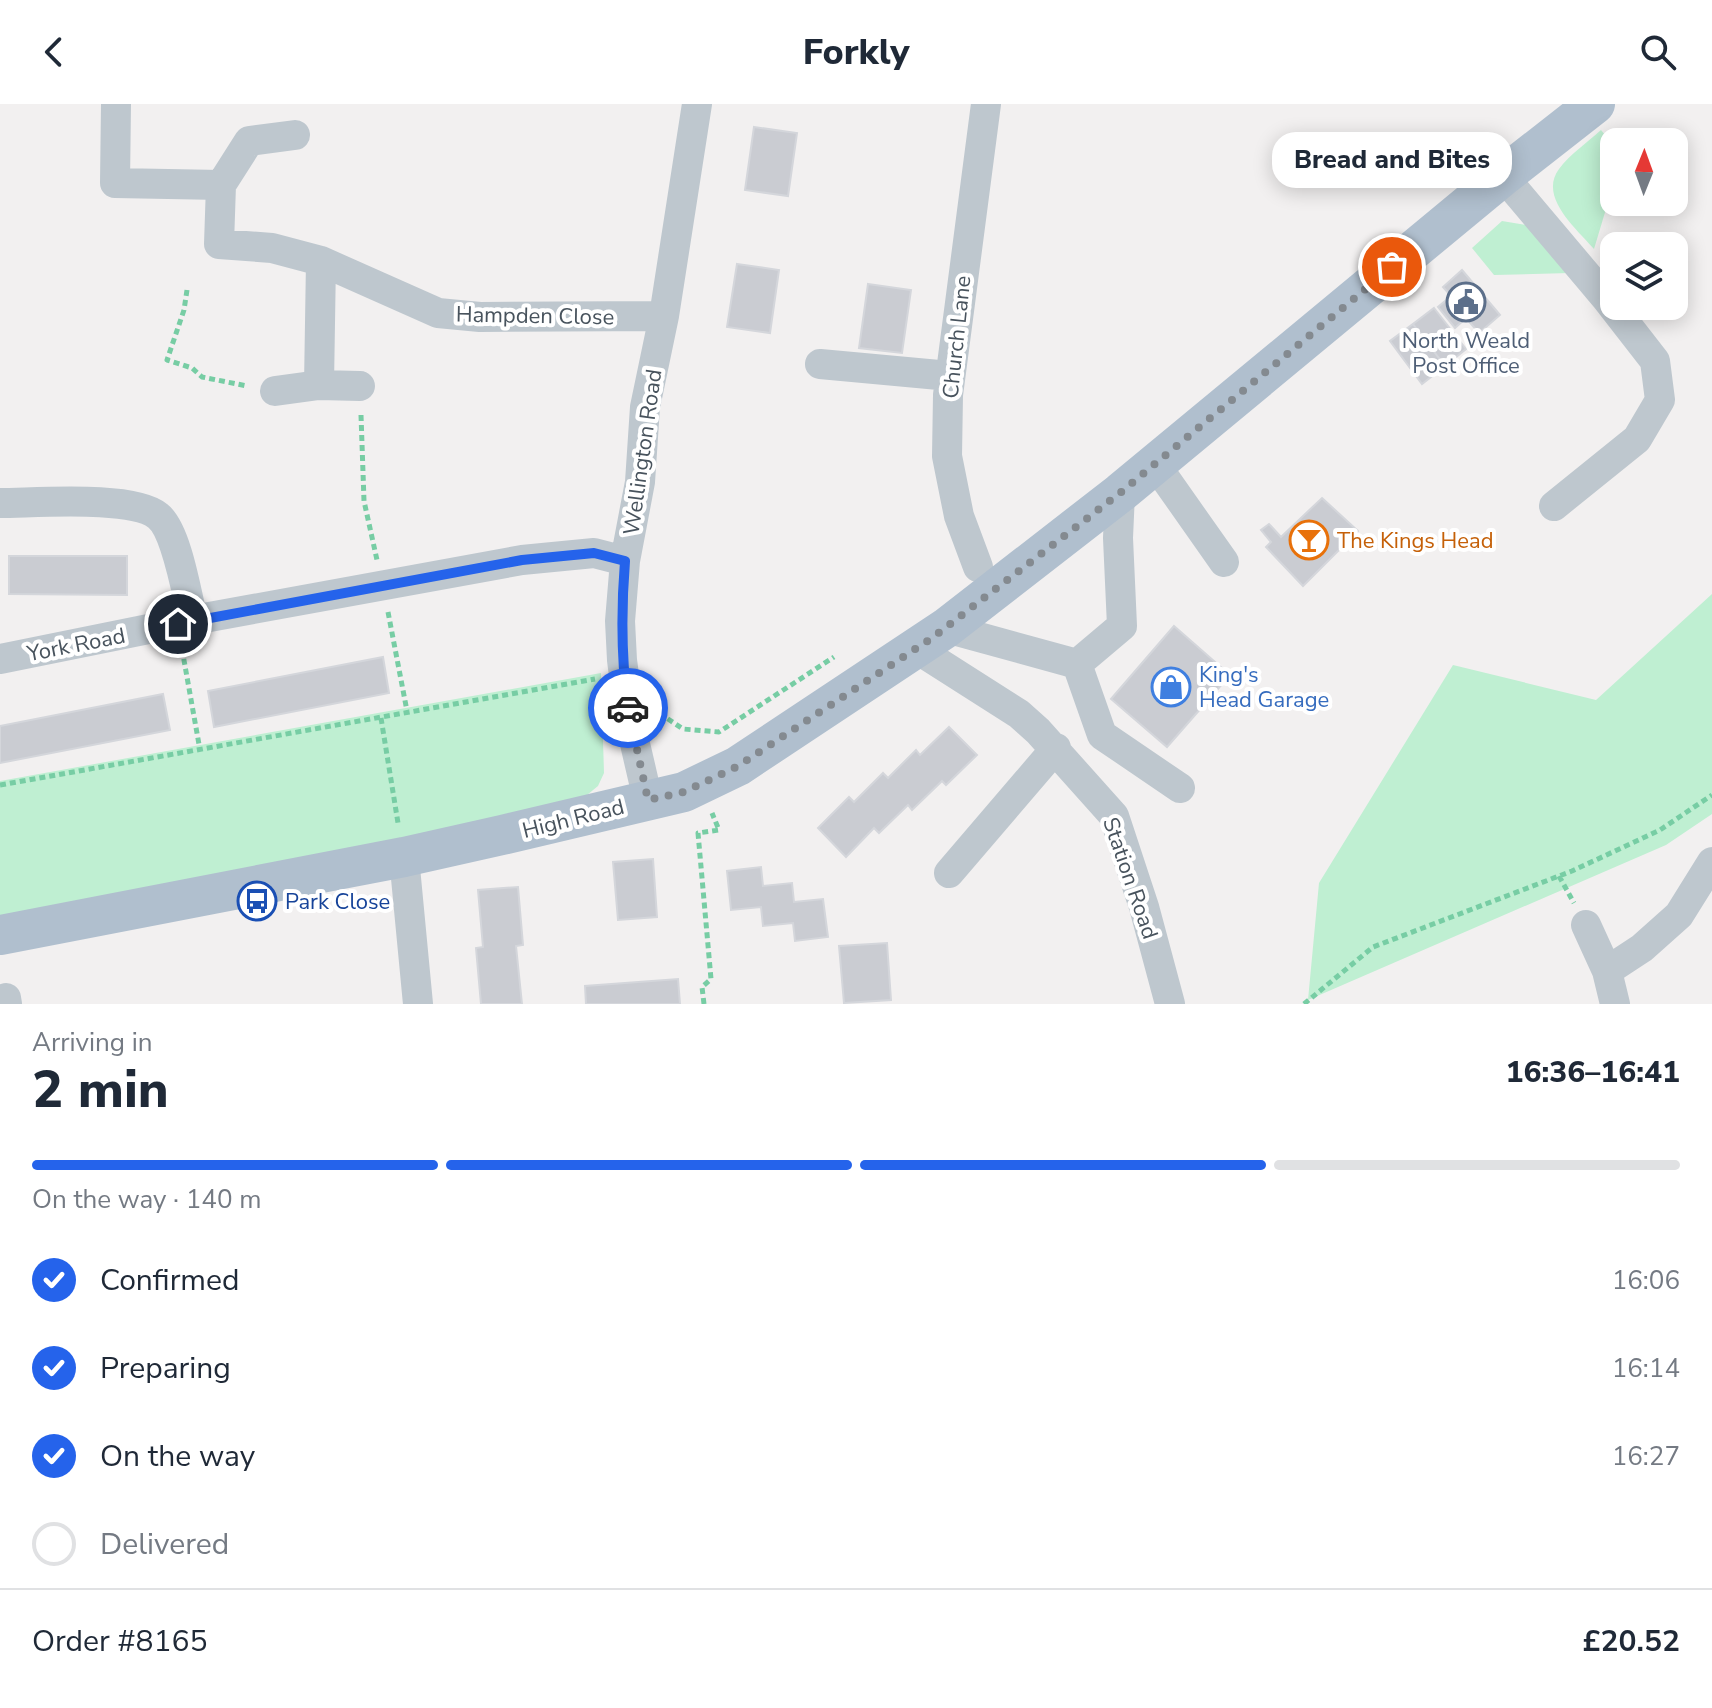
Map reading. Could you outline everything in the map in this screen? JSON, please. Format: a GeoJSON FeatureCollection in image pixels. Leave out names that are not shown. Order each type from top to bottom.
{"type":"FeatureCollection","features":[{"type":"Feature","properties":{"kind":"main road","name":"High Road"},"geometry":{"type":"LineString","coordinates":[[0,935],[404,857],[684,792],[738,766],[932,638],[1120,493],[1503,176],[1595,104]]}},
{"type":"Feature","properties":{"kind":"street"},"geometry":{"type":"LineString","coordinates":[[116,104],[115,183],[221,185],[249,141],[295,135]]}},
{"type":"Feature","properties":{"kind":"street","name":"Wellington Road"},"geometry":{"type":"LineString","coordinates":[[648,800],[630,722],[620,621],[625,561],[640,482],[645,407],[664,316],[697,104]]}},
{"type":"Feature","properties":{"kind":"street","name":"Church Lane"},"geometry":{"type":"LineString","coordinates":[[978,567],[959,516],[947,456],[950,376],[986,104]]}},
{"type":"Feature","properties":{"kind":"street"},"geometry":{"type":"LineString","coordinates":[[1503,176],[1655,361],[1660,400],[1637,439],[1554,506]]}},
{"type":"Feature","properties":{"kind":"street","name":"Hampden Close"},"geometry":{"type":"LineString","coordinates":[[221,185],[219,244],[272,248],[321,261],[438,313],[480,317],[664,316]]}},
{"type":"Feature","properties":{"kind":"street"},"geometry":{"type":"LineString","coordinates":[[319,385],[321,261]]}},
{"type":"Feature","properties":{"kind":"street"},"geometry":{"type":"LineString","coordinates":[[820,364],[950,376]]}},
{"type":"Feature","properties":{"kind":"street"},"geometry":{"type":"LineString","coordinates":[[275,391],[319,385],[360,386]]}},
{"type":"Feature","properties":{"kind":"street"},"geometry":{"type":"LineString","coordinates":[[1155,464],[1224,562]]}},
{"type":"Feature","properties":{"kind":"street"},"geometry":{"type":"LineString","coordinates":[[1077,664],[1122,626],[1118,538],[1120,493]]}},
{"type":"Feature","properties":{"kind":"street"},"geometry":{"type":"LineString","coordinates":[[0,503],[129,503],[159,516],[174,543],[185,622]]}},
{"type":"Feature","properties":{"kind":"street","name":"York Road"},"geometry":{"type":"LineString","coordinates":[[0,659],[522,560],[594,553],[625,561]]}},
{"type":"Feature","properties":{"kind":"street"},"geometry":{"type":"LineString","coordinates":[[932,638],[1077,664]]}},
{"type":"Feature","properties":{"kind":"street","name":"Station Road"},"geometry":{"type":"LineString","coordinates":[[932,638],[1056,748],[1114,816],[1144,907],[1170,1004]]}},
{"type":"Feature","properties":{"kind":"street"},"geometry":{"type":"LineString","coordinates":[[1077,664],[1102,735],[1180,788]]}},
{"type":"Feature","properties":{"kind":"street"},"geometry":{"type":"LineString","coordinates":[[949,873],[1056,748]]}},
{"type":"Feature","properties":{"kind":"street"},"geometry":{"type":"LineString","coordinates":[[404,857],[418,1004]]}},
{"type":"Feature","properties":{"kind":"street"},"geometry":{"type":"LineString","coordinates":[[1607,971],[1642,948],[1679,915],[1712,862]]}},
{"type":"Feature","properties":{"kind":"street"},"geometry":{"type":"LineString","coordinates":[[1586,925],[1607,971],[1615,1004]]}},
{"type":"Feature","properties":{"kind":"path"},"geometry":{"type":"LineString","coordinates":[[187,290],[184,310],[167,360],[192,368],[202,377],[275,391]]}},
{"type":"Feature","properties":{"kind":"path"},"geometry":{"type":"LineString","coordinates":[[360,386],[364,501],[407,711]]}},
{"type":"Feature","properties":{"kind":"path"},"geometry":{"type":"LineString","coordinates":[[185,622],[200,750]]}},
{"type":"Feature","properties":{"kind":"path"},"geometry":{"type":"LineString","coordinates":[[652,718],[662,715],[683,729],[719,732],[839,654]]}},
{"type":"Feature","properties":{"kind":"path"},"geometry":{"type":"LineString","coordinates":[[0,785],[604,678]]}},
{"type":"Feature","properties":{"kind":"path"},"geometry":{"type":"LineString","coordinates":[[381,718],[404,857]]}},
{"type":"Feature","properties":{"kind":"path"},"geometry":{"type":"LineString","coordinates":[[1304,1004],[1373,947],[1572,871],[1660,830],[1712,795]]}},
{"type":"Feature","properties":{"kind":"path"},"geometry":{"type":"LineString","coordinates":[[704,1004],[702,987],[711,979],[698,833],[719,830],[711,812]]}},
{"type":"Feature","properties":{"kind":"green space"},"geometry":{"type":"Polygon","coordinates":[[[1600,131],[1600,216],[1604,216],[1594,249],[1556,201],[1554,180],[1568,158],[1600,131]]]}},
{"type":"Feature","properties":{"kind":"green space"},"geometry":{"type":"Polygon","coordinates":[[[1502,221],[1526,225],[1570,273],[1494,275],[1472,248],[1502,221]]]}},
{"type":"Feature","properties":{"kind":"green space"},"geometry":{"type":"Polygon","coordinates":[[[1712,594],[1712,814],[1666,845],[1308,1000],[1319,883],[1453,665],[1596,700],[1712,594]]]}},
{"type":"Feature","properties":{"kind":"green space"},"geometry":{"type":"Polygon","coordinates":[[[601,673],[604,773],[598,786],[587,795],[396,842],[0,918],[0,781],[601,673]]]}},
{"type":"Feature","properties":{"kind":"building"},"geometry":{"type":"Polygon","coordinates":[[[754,127],[797,133],[788,196],[745,190],[754,127]]]}},
{"type":"Feature","properties":{"kind":"building"},"geometry":{"type":"Polygon","coordinates":[[[737,264],[779,270],[770,333],[727,327],[737,264]]]}},
{"type":"Feature","properties":{"kind":"building","name":"North Weald Post Office"},"geometry":{"type":"Polygon","coordinates":[[[1462,270],[1500,315],[1479,333],[1466,318],[1455,328],[1438,307],[1451,296],[1443,287],[1462,270]]]}},
{"type":"Feature","properties":{"kind":"building"},"geometry":{"type":"Polygon","coordinates":[[[868,284],[911,290],[902,353],[859,348],[868,284]]]}},
{"type":"Feature","properties":{"kind":"building"},"geometry":{"type":"Polygon","coordinates":[[[1434,308],[1466,349],[1445,366],[1413,324],[1434,308]]]}},
{"type":"Feature","properties":{"kind":"building"},"geometry":{"type":"Polygon","coordinates":[[[1413,324],[1445,366],[1422,384],[1390,341],[1413,324]]]}},
{"type":"Feature","properties":{"kind":"building","name":"The Kings Head"},"geometry":{"type":"Polygon","coordinates":[[[1322,498],[1358,531],[1303,586],[1266,547],[1271,542],[1261,530],[1269,524],[1281,537],[1322,498]]]}},
{"type":"Feature","properties":{"kind":"building"},"geometry":{"type":"Polygon","coordinates":[[[9,556],[127,556],[127,595],[9,594],[9,556]]]}},
{"type":"Feature","properties":{"kind":"building","name":"King's Head Garage"},"geometry":{"type":"Polygon","coordinates":[[[1174,626],[1230,675],[1167,747],[1111,699],[1174,626]]]}},
{"type":"Feature","properties":{"kind":"building"},"geometry":{"type":"Polygon","coordinates":[[[383,657],[389,693],[214,727],[208,691],[383,657]]]}},
{"type":"Feature","properties":{"kind":"building"},"geometry":{"type":"Polygon","coordinates":[[[163,694],[170,730],[0,763],[0,726],[163,694]]]}},
{"type":"Feature","properties":{"kind":"building"},"geometry":{"type":"Polygon","coordinates":[[[949,727],[977,755],[946,785],[942,781],[912,810],[908,805],[879,833],[874,828],[846,857],[818,828],[849,797],[854,802],[883,773],[888,778],[916,750],[920,755],[949,727]]]}},
{"type":"Feature","properties":{"kind":"building"},"geometry":{"type":"Polygon","coordinates":[[[653,859],[657,917],[618,920],[613,862],[653,859]]]}},
{"type":"Feature","properties":{"kind":"building"},"geometry":{"type":"Polygon","coordinates":[[[761,867],[763,886],[792,883],[794,902],[823,899],[828,937],[795,941],[793,923],[763,926],[761,907],[731,910],[727,871],[761,867]]]}},
{"type":"Feature","properties":{"kind":"building"},"geometry":{"type":"Polygon","coordinates":[[[518,887],[523,945],[516,946],[522,1004],[481,1004],[476,948],[483,947],[478,890],[518,887]]]}},
{"type":"Feature","properties":{"kind":"building"},"geometry":{"type":"Polygon","coordinates":[[[887,943],[891,1000],[844,1003],[839,946],[887,943]]]}},
{"type":"Feature","properties":{"kind":"building"},"geometry":{"type":"Polygon","coordinates":[[[678,979],[680,1004],[586,1004],[585,986],[678,979]]]}},
{"type":"Feature","properties":{"kind":"way so far"},"geometry":{"type":"LineString","coordinates":[[628,708],[648,800],[684,792],[738,766],[946,628],[1120,493],[1392,267]]}},
{"type":"Feature","properties":{"kind":"place","name":"Bread and Bites"},"geometry":{"type":"Point","coordinates":[1392,267]}},
{"type":"Feature","properties":{"kind":"place","name":"North Weald Post Office"},"geometry":{"type":"Point","coordinates":[1466,302]}},
{"type":"Feature","properties":{"kind":"place","name":"The Kings Head"},"geometry":{"type":"Point","coordinates":[1309,540]}},
{"type":"Feature","properties":{"kind":"place","name":"King's Head Garage"},"geometry":{"type":"Point","coordinates":[1171,687]}},
{"type":"Feature","properties":{"kind":"place","name":"Park Close"},"geometry":{"type":"Point","coordinates":[257,901]}},
{"type":"Feature","properties":{"kind":"route"},"geometry":{"type":"LineString","coordinates":[[178,624],[522,560],[594,553],[625,561],[620,621],[628,708]]}}]}
